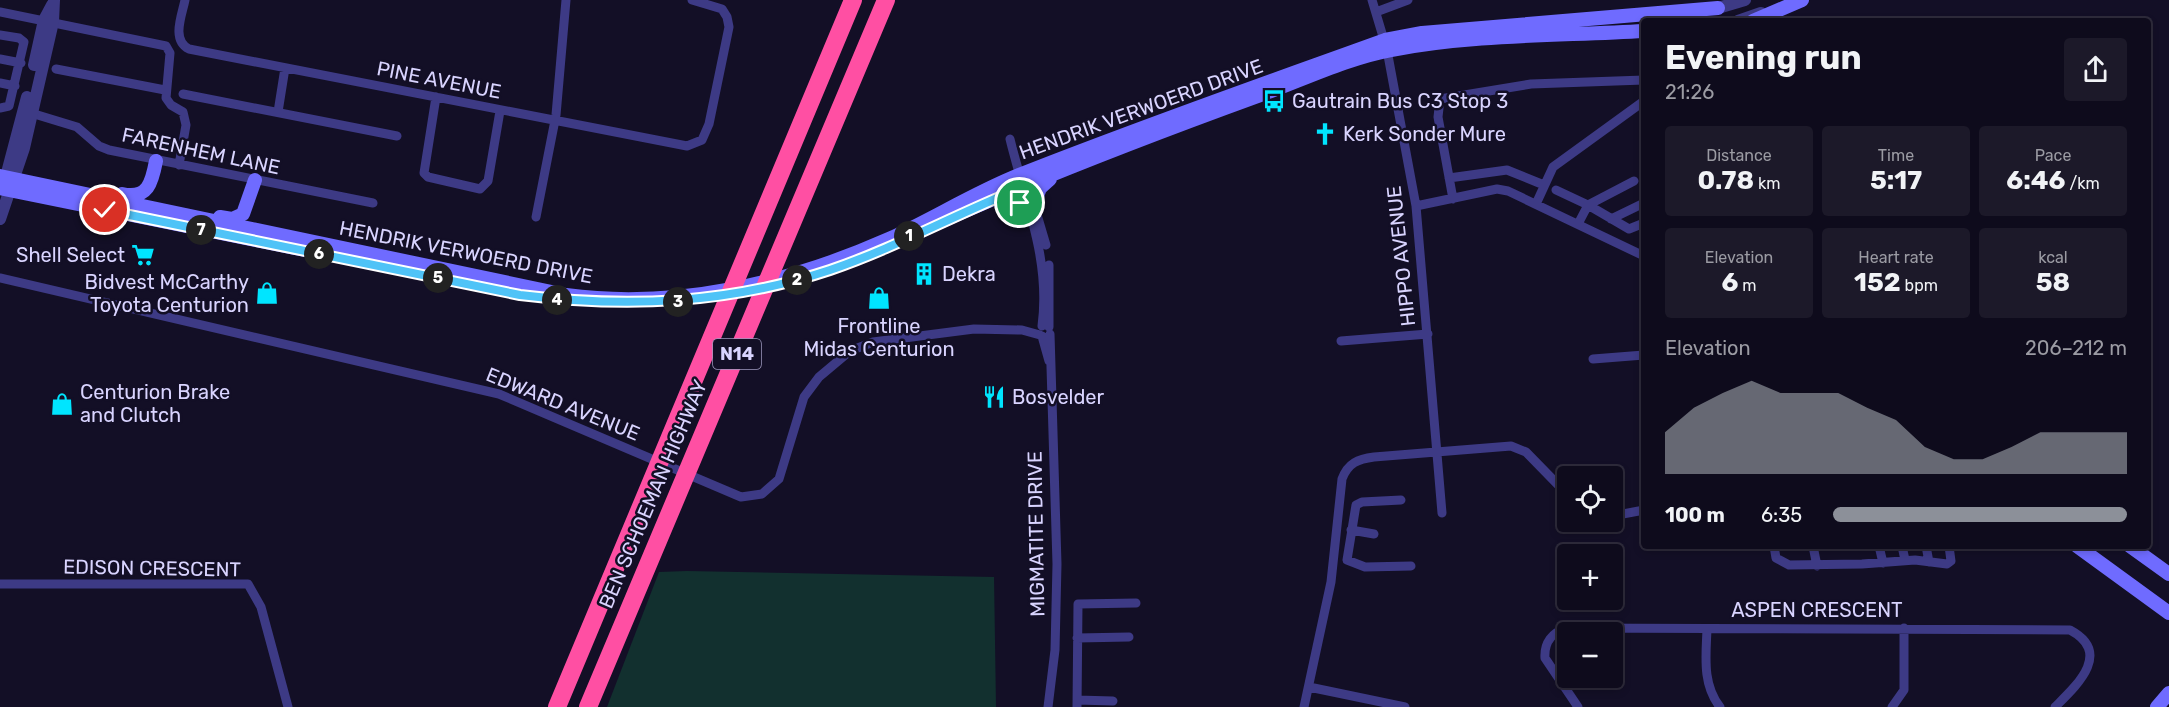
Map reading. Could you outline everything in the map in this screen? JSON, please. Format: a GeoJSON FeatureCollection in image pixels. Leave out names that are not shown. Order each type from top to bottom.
{"type":"FeatureCollection","features":[{"type":"Feature","properties":{"kind":"highway","name":"BEN SCHOEMAN HIGHWAY"},"geometry":{"type":"LineString","coordinates":[[557,707],[853,0]]}},
{"type":"Feature","properties":{"kind":"highway","name":"BEN SCHOEMAN HIGHWAY"},"geometry":{"type":"LineString","coordinates":[[588,707],[886,0]]}},
{"type":"Feature","properties":{"kind":"main road"},"geometry":{"type":"LineString","coordinates":[[1761,18],[1802,0]]}},
{"type":"Feature","properties":{"kind":"main road","name":"HENDRIK VERWOERD DRIVE"},"geometry":{"type":"LineString","coordinates":[[808,273],[1023,180],[1422,33],[1718,10]]}},
{"type":"Feature","properties":{"kind":"main road","name":"HENDRIK VERWOERD DRIVE"},"geometry":{"type":"LineString","coordinates":[[5,185],[520,295],[580,302],[675,299],[750,292],[852,261],[1002,196],[1023,180],[1056,174],[1386,45],[1641,31]]}},
{"type":"Feature","properties":{"kind":"main road"},"geometry":{"type":"LineString","coordinates":[[52,185],[91,187],[135,196],[151,185],[156,160]]}},
{"type":"Feature","properties":{"kind":"main road"},"geometry":{"type":"LineString","coordinates":[[1002,196],[1032,208],[1040,188],[1056,174]]}},
{"type":"Feature","properties":{"kind":"main road","name":"HENDRIK VERWOERD DRIVE"},"geometry":{"type":"LineString","coordinates":[[5,185],[52,185],[262,232],[566,295],[675,299]]}},
{"type":"Feature","properties":{"kind":"main road"},"geometry":{"type":"LineString","coordinates":[[150,208],[195,212],[232,219],[243,214],[253,187]]}},
{"type":"Feature","properties":{"kind":"main road"},"geometry":{"type":"LineString","coordinates":[[253,187],[252,219],[262,232]]}},
{"type":"Feature","properties":{"kind":"main road"},"geometry":{"type":"LineString","coordinates":[[2082,549],[2169,618]]}},
{"type":"Feature","properties":{"kind":"main road"},"geometry":{"type":"LineString","coordinates":[[2134,549],[2169,574]]}},
{"type":"Feature","properties":{"kind":"main road"},"geometry":{"type":"LineString","coordinates":[[2121,580],[2169,613]]}},
{"type":"Feature","properties":{"kind":"main road"},"geometry":{"type":"LineString","coordinates":[[2157,707],[2169,693]]}},
{"type":"Feature","properties":{"kind":"main road"},"geometry":{"type":"LineString","coordinates":[[2162,707],[2169,700]]}},
{"type":"Feature","properties":{"kind":"street","name":"PINE AVENUE"},"geometry":{"type":"LineString","coordinates":[[185,0],[178,33],[181,43],[189,49],[554,122],[681,146],[693,146],[702,140],[709,124],[728,22],[725,12],[718,6],[692,0]]}},
{"type":"Feature","properties":{"kind":"street"},"geometry":{"type":"LineString","coordinates":[[536,217],[554,122],[566,0]]}},
{"type":"Feature","properties":{"kind":"street","name":"HIPPO AVENUE"},"geometry":{"type":"LineString","coordinates":[[1372,0],[1386,45],[1416,206],[1442,513]]}},
{"type":"Feature","properties":{"kind":"street"},"geometry":{"type":"LineString","coordinates":[[1376,12],[1408,0]]}},
{"type":"Feature","properties":{"kind":"street","name":"HENDRIK VERWOERD DRIVE"},"geometry":{"type":"LineString","coordinates":[[1718,10],[1745,0]]}},
{"type":"Feature","properties":{"kind":"street"},"geometry":{"type":"LineString","coordinates":[[1746,18],[1796,0]]}},
{"type":"Feature","properties":{"kind":"street"},"geometry":{"type":"LineString","coordinates":[[0,219],[14,144],[54,1]]}},
{"type":"Feature","properties":{"kind":"street"},"geometry":{"type":"LineString","coordinates":[[0,12],[163,44],[170,53],[165,90],[167,102],[185,116],[179,165]]}},
{"type":"Feature","properties":{"kind":"street"},"geometry":{"type":"LineString","coordinates":[[5,185],[32,113],[48,21]]}},
{"type":"Feature","properties":{"kind":"street"},"geometry":{"type":"LineString","coordinates":[[0,35],[22,39],[21,63],[9,106],[0,108]]}},
{"type":"Feature","properties":{"kind":"street"},"geometry":{"type":"LineString","coordinates":[[0,59],[21,63]]}},
{"type":"Feature","properties":{"kind":"street"},"geometry":{"type":"LineString","coordinates":[[278,112],[285,68]]}},
{"type":"Feature","properties":{"kind":"street"},"geometry":{"type":"LineString","coordinates":[[56,69],[165,90]]}},
{"type":"Feature","properties":{"kind":"street"},"geometry":{"type":"LineString","coordinates":[[1453,199],[1438,117],[1438,103],[1442,98],[1531,84],[1641,80]]}},
{"type":"Feature","properties":{"kind":"street"},"geometry":{"type":"LineString","coordinates":[[0,83],[15,86]]}},
{"type":"Feature","properties":{"kind":"street"},"geometry":{"type":"LineString","coordinates":[[14,144],[32,113],[30,84]]}},
{"type":"Feature","properties":{"kind":"street"},"geometry":{"type":"LineString","coordinates":[[183,94],[397,136]]}},
{"type":"Feature","properties":{"kind":"street"},"geometry":{"type":"LineString","coordinates":[[435,98],[424,173],[428,177],[480,189],[488,181],[501,111]]}},
{"type":"Feature","properties":{"kind":"street"},"geometry":{"type":"LineString","coordinates":[[1536,204],[1553,167],[1641,103]]}},
{"type":"Feature","properties":{"kind":"street","name":"FARENHEM LANE"},"geometry":{"type":"LineString","coordinates":[[32,113],[77,127],[99,146],[109,150],[179,165],[253,187],[373,204]]}},
{"type":"Feature","properties":{"kind":"street","name":"MIGMATITE DRIVE"},"geometry":{"type":"LineString","coordinates":[[1010,139],[1048,255],[1051,288],[1044,331],[1049,361],[1057,564],[1055,650],[1048,707]]}},
{"type":"Feature","properties":{"kind":"street"},"geometry":{"type":"LineString","coordinates":[[1449,178],[1504,170],[1544,185]]}},
{"type":"Feature","properties":{"kind":"street"},"geometry":{"type":"LineString","coordinates":[[1527,199],[1532,189],[1532,180]]}},
{"type":"Feature","properties":{"kind":"street"},"geometry":{"type":"LineString","coordinates":[[1578,224],[1588,205],[1634,182]]}},
{"type":"Feature","properties":{"kind":"street"},"geometry":{"type":"LineString","coordinates":[[1416,206],[1497,189],[1508,190],[1641,255]]}},
{"type":"Feature","properties":{"kind":"street"},"geometry":{"type":"LineString","coordinates":[[1556,190],[1588,205],[1629,229],[1641,223]]}},
{"type":"Feature","properties":{"kind":"street"},"geometry":{"type":"LineString","coordinates":[[1611,219],[1641,204]]}},
{"type":"Feature","properties":{"kind":"street","name":"EDWARD AVENUE"},"geometry":{"type":"LineString","coordinates":[[1,278],[485,390],[732,494],[747,498],[762,494],[779,479],[804,397],[819,377],[850,351],[873,342],[914,335],[974,329],[1044,331]]}},
{"type":"Feature","properties":{"kind":"street"},"geometry":{"type":"LineString","coordinates":[[1341,340],[1428,334]]}},
{"type":"Feature","properties":{"kind":"street"},"geometry":{"type":"LineString","coordinates":[[1593,359],[1641,355]]}},
{"type":"Feature","properties":{"kind":"street"},"geometry":{"type":"LineString","coordinates":[[1304,707],[1335,554],[1342,479],[1349,465],[1364,459],[1504,446],[1522,449],[1557,484]]}},
{"type":"Feature","properties":{"kind":"street"},"geometry":{"type":"LineString","coordinates":[[1401,500],[1357,503],[1348,561],[1365,567],[1411,566]]}},
{"type":"Feature","properties":{"kind":"street"},"geometry":{"type":"LineString","coordinates":[[1623,514],[1641,511]]}},
{"type":"Feature","properties":{"kind":"street"},"geometry":{"type":"LineString","coordinates":[[1351,530],[1374,534]]}},
{"type":"Feature","properties":{"kind":"street"},"geometry":{"type":"LineString","coordinates":[[1774,549],[1776,558],[1781,563],[1817,566],[1905,561],[1929,562],[1939,565],[1951,561],[1949,549]]}},
{"type":"Feature","properties":{"kind":"street"},"geometry":{"type":"LineString","coordinates":[[1814,549],[1817,566]]}},
{"type":"Feature","properties":{"kind":"street"},"geometry":{"type":"LineString","coordinates":[[1880,549],[1883,562]]}},
{"type":"Feature","properties":{"kind":"street"},"geometry":{"type":"LineString","coordinates":[[1903,549],[1905,561]]}},
{"type":"Feature","properties":{"kind":"street"},"geometry":{"type":"LineString","coordinates":[[1927,549],[1929,562]]}},
{"type":"Feature","properties":{"kind":"street"},"geometry":{"type":"LineString","coordinates":[[1335,554],[1348,555]]}},
{"type":"Feature","properties":{"kind":"street","name":"EDISON CRESCENT"},"geometry":{"type":"LineString","coordinates":[[0,584],[248,584],[261,607],[288,707]]}},
{"type":"Feature","properties":{"kind":"street"},"geometry":{"type":"LineString","coordinates":[[1113,700],[1077,704],[1078,604],[1136,603]]}},
{"type":"Feature","properties":{"kind":"street","name":"ASPEN CRESCENT"},"geometry":{"type":"LineString","coordinates":[[1578,707],[1545,658],[1548,642],[1557,632],[1573,628],[2070,630],[2086,644],[2089,657],[2088,669],[2080,682],[2055,707]]}},
{"type":"Feature","properties":{"kind":"street"},"geometry":{"type":"LineString","coordinates":[[1707,628],[1707,681],[1710,693],[1720,707]]}},
{"type":"Feature","properties":{"kind":"street"},"geometry":{"type":"LineString","coordinates":[[1892,707],[1904,690],[1904,628]]}},
{"type":"Feature","properties":{"kind":"street"},"geometry":{"type":"LineString","coordinates":[[1077,638],[1129,637]]}},
{"type":"Feature","properties":{"kind":"street"},"geometry":{"type":"LineString","coordinates":[[1308,687],[1401,707]]}},
{"type":"Feature","properties":{"kind":"green space"},"geometry":{"type":"Polygon","coordinates":[[[659,572],[994,577],[996,707],[607,707],[659,572]]]}},
{"type":"Feature","properties":{"kind":"place","name":"Gautrain Bus C3 Stop 3"},"geometry":{"type":"Point","coordinates":[1274,101]}},
{"type":"Feature","properties":{"kind":"place","name":"Kerk Sonder Mure"},"geometry":{"type":"Point","coordinates":[1325,134]}},
{"type":"Feature","properties":{"kind":"place","name":"Shell Select"},"geometry":{"type":"Point","coordinates":[143,255]}},
{"type":"Feature","properties":{"kind":"place","name":"Dekra"},"geometry":{"type":"Point","coordinates":[924,274]}},
{"type":"Feature","properties":{"kind":"place","name":"Bidvest McCarthy Toyota Centurion"},"geometry":{"type":"Point","coordinates":[267,293]}},
{"type":"Feature","properties":{"kind":"place","name":"Frontline Midas Centurion"},"geometry":{"type":"Point","coordinates":[879,298]}},
{"type":"Feature","properties":{"kind":"place","name":"Bosvelder"},"geometry":{"type":"Point","coordinates":[994,397]}},
{"type":"Feature","properties":{"kind":"place","name":"Centurion Brake and Clutch"},"geometry":{"type":"Point","coordinates":[62,404]}},
{"type":"Feature","properties":{"kind":"route"},"geometry":{"type":"LineString","coordinates":[[105,210],[520,295],[580,302],[631,304],[724,297],[777,285],[833,269],[1002,196],[1020,203]]}}]}
